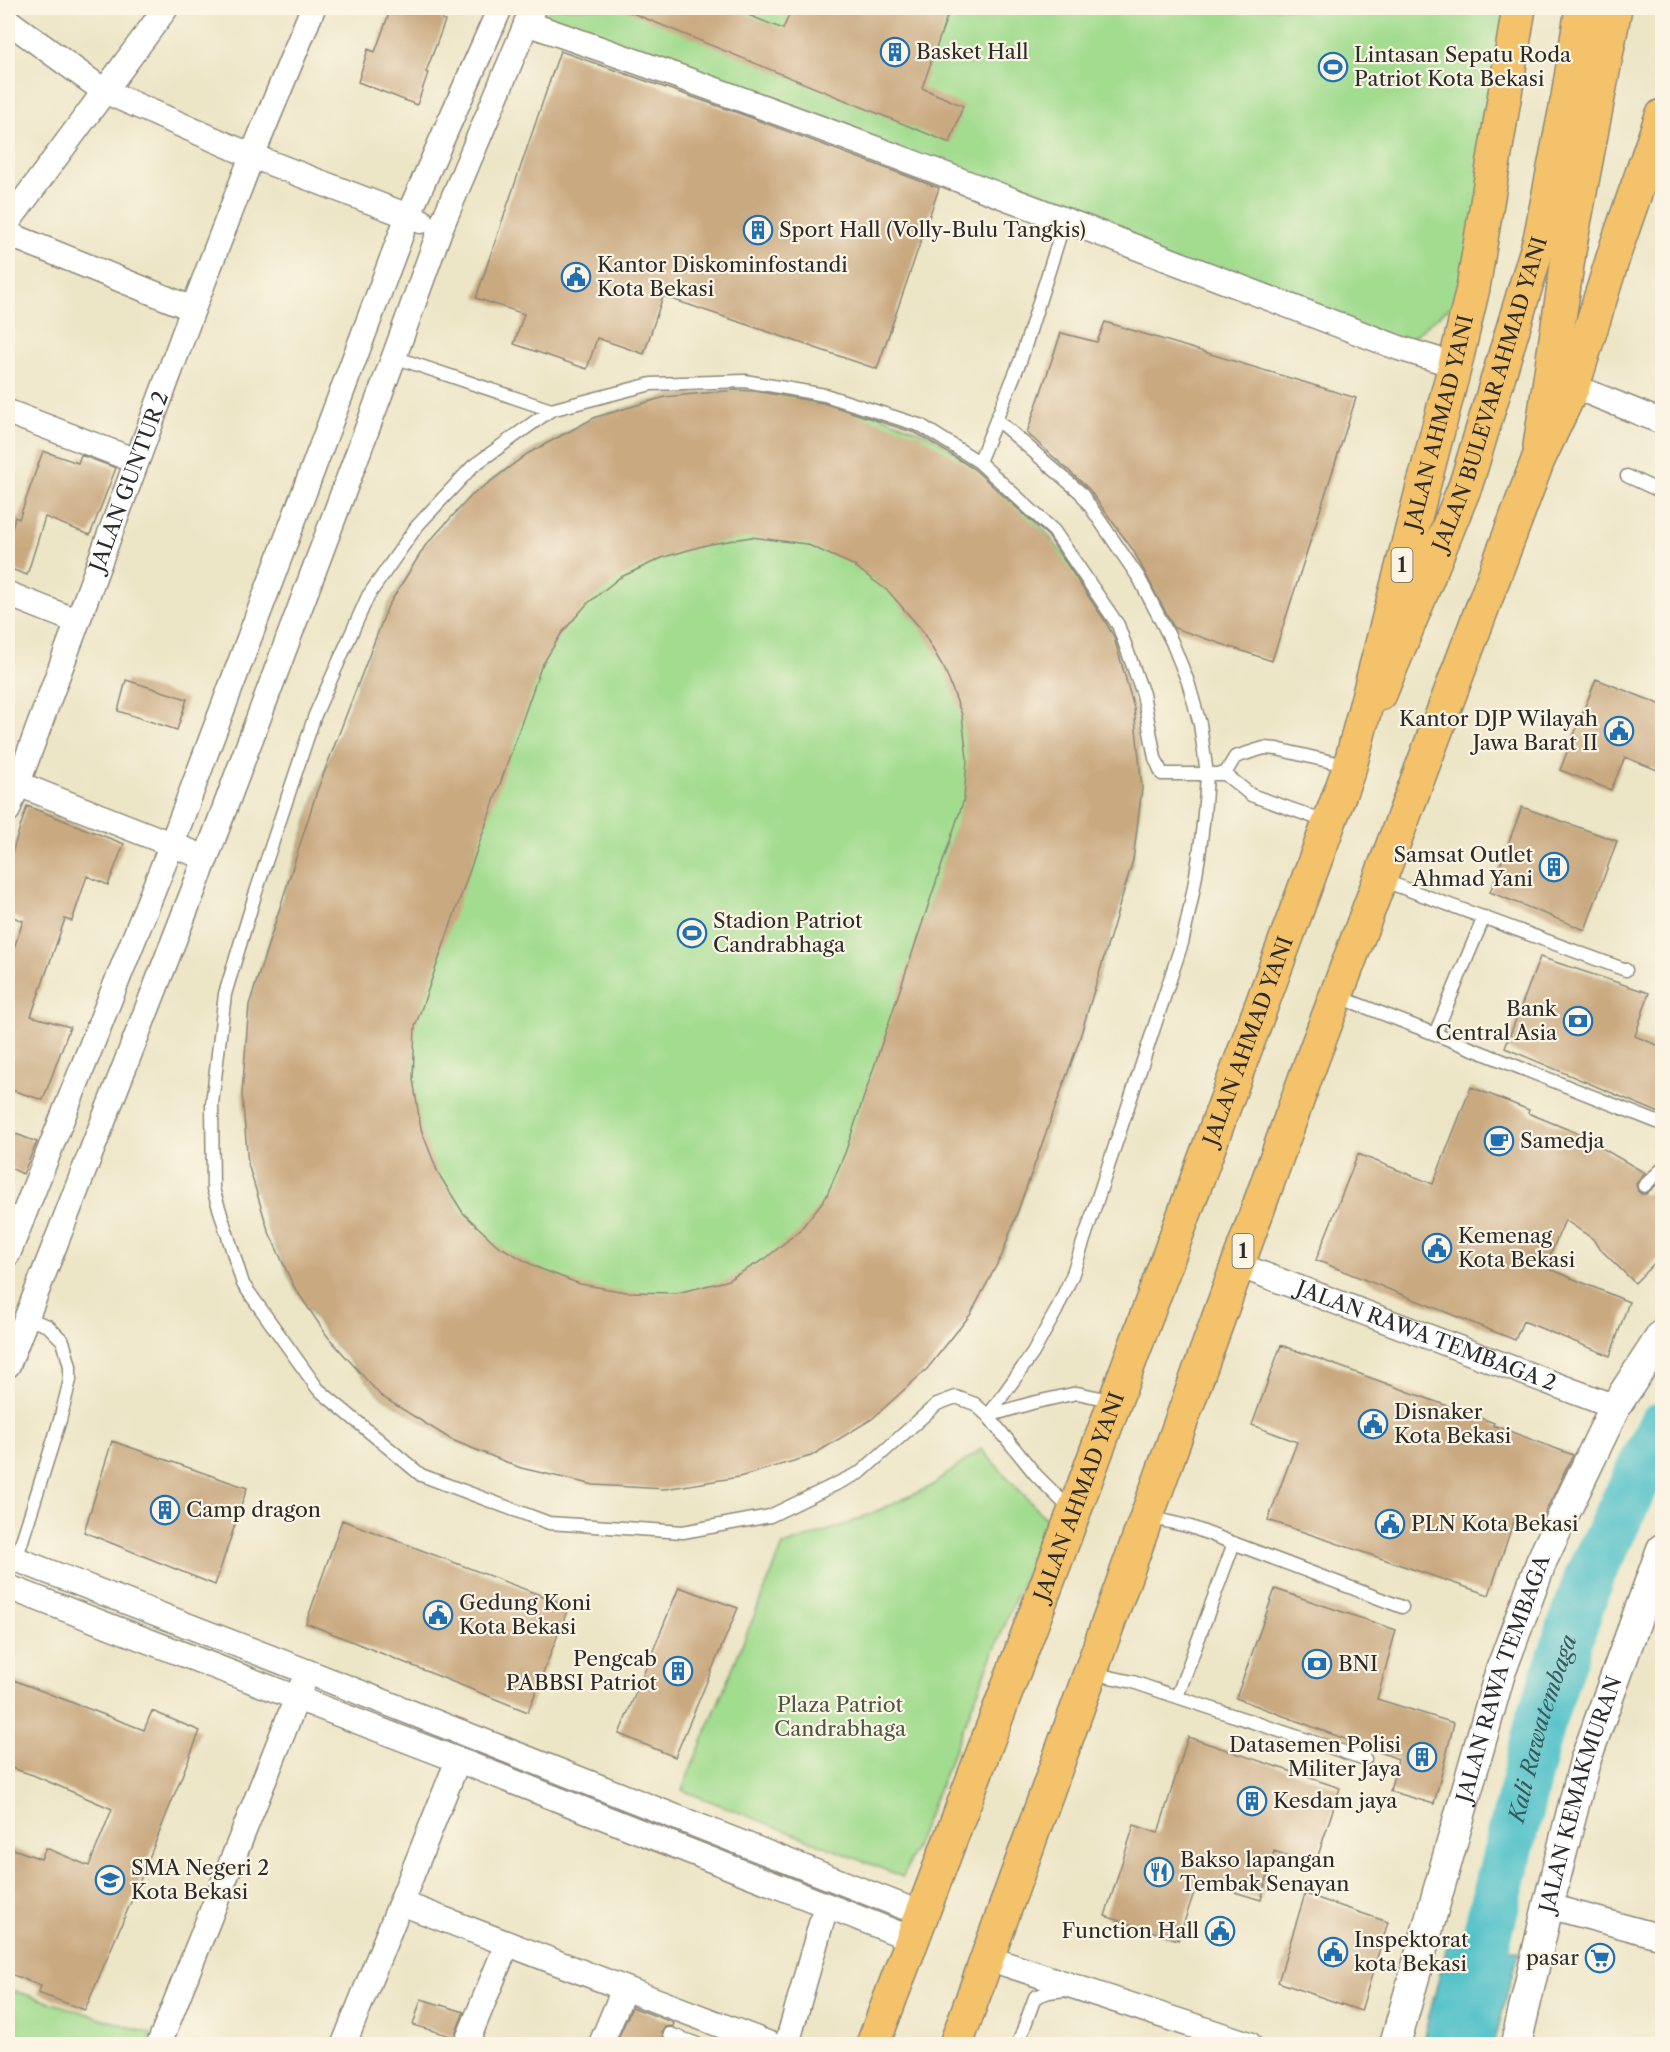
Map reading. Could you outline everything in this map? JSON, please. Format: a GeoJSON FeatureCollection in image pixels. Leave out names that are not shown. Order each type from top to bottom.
{"type":"FeatureCollection","features":[{"type":"Feature","properties":{"kind":"main road","name":"JALAN AHMAD YANI"},"geometry":{"type":"LineString","coordinates":[[873,2044],[1074,1512],[1350,766],[1473,288],[1519,8]]}},
{"type":"Feature","properties":{"kind":"main road","name":"JALAN BULEVAR AHMAD YANI"},"geometry":{"type":"LineString","coordinates":[[1538,460],[1568,97],[1582,8]]}},
{"type":"Feature","properties":{"kind":"main road","name":"JALAN BULEVAR AHMAD YANI"},"geometry":{"type":"LineString","coordinates":[[1350,766],[1466,484],[1555,242],[1616,8]]}},
{"type":"Feature","properties":{"kind":"main road","name":"1"},"geometry":{"type":"LineString","coordinates":[[956,2044],[1336,996],[1538,460],[1573,386],[1616,248],[1662,116]]}},
{"type":"Feature","properties":{"kind":"street"},"geometry":{"type":"LineString","coordinates":[[8,222],[166,8]]}},
{"type":"Feature","properties":{"kind":"street","name":"JALAN GUNTUR 2"},"geometry":{"type":"LineString","coordinates":[[8,810],[13,783],[193,309],[252,156],[313,8]]}},
{"type":"Feature","properties":{"kind":"street"},"geometry":{"type":"LineString","coordinates":[[8,1254],[171,846],[408,216],[500,8]]}},
{"type":"Feature","properties":{"kind":"street"},"geometry":{"type":"LineString","coordinates":[[8,1365],[17,1315],[206,858],[441,227],[530,15],[690,81],[1065,220],[1399,348],[1455,365]]}},
{"type":"Feature","properties":{"kind":"street"},"geometry":{"type":"LineString","coordinates":[[8,21],[104,91],[252,156],[441,227]]}},
{"type":"Feature","properties":{"kind":"street"},"geometry":{"type":"LineString","coordinates":[[8,234],[193,309]]}},
{"type":"Feature","properties":{"kind":"street"},"geometry":{"type":"LineString","coordinates":[[1573,386],[1662,422]]}},
{"type":"Feature","properties":{"kind":"street"},"geometry":{"type":"LineString","coordinates":[[8,412],[136,461]]}},
{"type":"Feature","properties":{"kind":"street"},"geometry":{"type":"LineString","coordinates":[[8,594],[76,621]]}},
{"type":"Feature","properties":{"kind":"street"},"geometry":{"type":"LineString","coordinates":[[13,783],[206,858]]}},
{"type":"Feature","properties":{"kind":"street","name":"JALAN RAWA TEMBAGA 2"},"geometry":{"type":"LineString","coordinates":[[1238,1265],[1615,1407]]}},
{"type":"Feature","properties":{"kind":"street","name":"JALAN RAWA TEMBAGA"},"geometry":{"type":"LineString","coordinates":[[1395,2044],[1500,1673],[1542,1560],[1615,1407],[1662,1335]]}},
{"type":"Feature","properties":{"kind":"street","name":"JALAN KEMAKMURAN"},"geometry":{"type":"LineString","coordinates":[[1516,2044],[1585,1761],[1654,1598],[1662,1550]]}},
{"type":"Feature","properties":{"kind":"street"},"geometry":{"type":"LineString","coordinates":[[12,1558],[308,1672],[917,1927]]}},
{"type":"Feature","properties":{"kind":"street"},"geometry":{"type":"LineString","coordinates":[[8,1587],[297,1698],[456,1766],[826,1906],[917,1927]]}},
{"type":"Feature","properties":{"kind":"street"},"geometry":{"type":"LineString","coordinates":[[159,2044],[308,1672]]}},
{"type":"Feature","properties":{"kind":"street"},"geometry":{"type":"LineString","coordinates":[[344,2044],[456,1766]]}},
{"type":"Feature","properties":{"kind":"street"},"geometry":{"type":"LineString","coordinates":[[401,1903],[770,2044]]}},
{"type":"Feature","properties":{"kind":"street"},"geometry":{"type":"LineString","coordinates":[[787,2044],[826,1906]]}},
{"type":"Feature","properties":{"kind":"street"},"geometry":{"type":"LineString","coordinates":[[1548,1906],[1662,1937]]}},
{"type":"Feature","properties":{"kind":"street"},"geometry":{"type":"LineString","coordinates":[[466,2044],[507,1944]]}},
{"type":"Feature","properties":{"kind":"street"},"geometry":{"type":"LineString","coordinates":[[987,1958],[1249,2044]]}},
{"type":"Feature","properties":{"kind":"street"},"geometry":{"type":"LineString","coordinates":[[601,2044],[624,1989]]}},
{"type":"Feature","properties":{"kind":"lane"},"geometry":{"type":"LineString","coordinates":[[980,462],[1021,359],[1065,220]]}},
{"type":"Feature","properties":{"kind":"lane"},"geometry":{"type":"LineString","coordinates":[[394,357],[551,410]]}},
{"type":"Feature","properties":{"kind":"lane"},"geometry":{"type":"LineString","coordinates":[[1074,1512],[1036,1476],[988,1416],[975,1404],[956,1397],[938,1404],[861,1472],[770,1516],[683,1532],[549,1523],[421,1475],[318,1389],[243,1284],[213,1189],[212,1104],[225,994],[255,895],[315,715],[368,596],[417,526],[473,466],[551,410],[651,384],[745,381],[825,395],[922,426],[980,462],[1054,531],[1118,625],[1143,694],[1155,758],[1162,774],[1225,774],[1251,795],[1329,822]]}},
{"type":"Feature","properties":{"kind":"lane"},"geometry":{"type":"LineString","coordinates":[[988,1416],[1033,1353],[1072,1275],[1182,943],[1195,890],[1204,825],[1207,774],[1200,724],[1188,682],[1172,642],[1139,578],[1081,493],[996,419]]}},
{"type":"Feature","properties":{"kind":"lane"},"geometry":{"type":"LineString","coordinates":[[1627,476],[1662,492]]}},
{"type":"Feature","properties":{"kind":"lane"},"geometry":{"type":"LineString","coordinates":[[1225,774],[1235,757],[1264,748],[1350,766]]}},
{"type":"Feature","properties":{"kind":"lane"},"geometry":{"type":"LineString","coordinates":[[1381,880],[1626,970]]}},
{"type":"Feature","properties":{"kind":"lane"},"geometry":{"type":"LineString","coordinates":[[1435,1034],[1484,916]]}},
{"type":"Feature","properties":{"kind":"lane"},"geometry":{"type":"LineString","coordinates":[[1336,996],[1662,1124]]}},
{"type":"Feature","properties":{"kind":"lane"},"geometry":{"type":"LineString","coordinates":[[1644,1186],[1662,1169]]}},
{"type":"Feature","properties":{"kind":"lane"},"geometry":{"type":"LineString","coordinates":[[12,1558],[60,1420],[70,1380],[70,1366],[63,1341],[48,1326],[17,1315]]}},
{"type":"Feature","properties":{"kind":"lane"},"geometry":{"type":"LineString","coordinates":[[988,1416],[1077,1393],[1115,1401]]}},
{"type":"Feature","properties":{"kind":"lane"},"geometry":{"type":"LineString","coordinates":[[1147,1516],[1191,1527],[1402,1607]]}},
{"type":"Feature","properties":{"kind":"lane"},"geometry":{"type":"LineString","coordinates":[[1177,1696],[1234,1543]]}},
{"type":"Feature","properties":{"kind":"lane"},"geometry":{"type":"LineString","coordinates":[[1090,1673],[1133,1682],[1365,1759]]}},
{"type":"Feature","properties":{"kind":"lane"},"geometry":{"type":"LineString","coordinates":[[1018,2044],[1035,1996],[1066,1990],[1222,2044]]}},
{"type":"Feature","properties":{"kind":"lane"},"geometry":{"type":"LineString","coordinates":[[670,2034],[697,2044]]}},
{"type":"Feature","properties":{"kind":"green space"},"geometry":{"type":"Polygon","coordinates":[[[533,8],[1519,8],[1473,288],[1399,348],[545,28],[533,8]]]}},
{"type":"Feature","properties":{"kind":"green space","name":"Stadion Patriot Candrabhaga"},"geometry":{"type":"Polygon","coordinates":[[[735,390],[800,393],[864,409],[931,436],[989,475],[1042,527],[1087,584],[1117,644],[1134,708],[1142,788],[1133,860],[1078,1044],[1002,1255],[521,1468],[452,1440],[381,1396],[328,1337],[294,1287],[268,1230],[248,1164],[249,1005],[317,791],[388,606],[425,546],[471,496],[527,454],[596,417],[665,397],[735,390]]]}},
{"type":"Feature","properties":{"kind":"green space","name":"Plaza Patriot Candrabhaga"},"geometry":{"type":"Polygon","coordinates":[[[981,1449],[1047,1520],[903,1877],[682,1790],[783,1546],[850,1523],[930,1487],[981,1449]]]}},
{"type":"Feature","properties":{"kind":"green space"},"geometry":{"type":"Polygon","coordinates":[[[8,1989],[152,2034],[148,2044],[8,2044],[8,1989]]]}},
{"type":"Feature","properties":{"kind":"water"},"geometry":{"type":"Polygon","coordinates":[[[1450,1934],[1518,1952],[1494,2044],[1422,2044],[1450,1934]]]}},
{"type":"Feature","properties":{"kind":"building"},"geometry":{"type":"Polygon","coordinates":[[[391,8],[447,8],[442,20],[445,21],[426,72],[428,73],[417,105],[358,82],[368,49],[375,52],[391,8]]]}},
{"type":"Feature","properties":{"kind":"building"},"geometry":{"type":"Polygon","coordinates":[[[620,8],[731,8],[783,29],[792,8],[950,8],[922,88],[963,106],[950,143],[620,8]]]}},
{"type":"Feature","properties":{"kind":"building","name":"Sport Hall (Volly-Bulu Tangkis)"},"geometry":{"type":"Polygon","coordinates":[[[560,51],[741,114],[939,188],[877,369],[663,296],[644,354],[597,338],[587,369],[514,344],[524,314],[476,298],[560,51]]]}},
{"type":"Feature","properties":{"kind":"building"},"geometry":{"type":"Polygon","coordinates":[[[1105,322],[1356,398],[1272,661],[1174,628],[1133,550],[1088,488],[1027,433],[1061,333],[1097,342],[1105,322]]]}},
{"type":"Feature","properties":{"kind":"building"},"geometry":{"type":"Polygon","coordinates":[[[735,390],[755,391],[823,403],[918,434],[974,469],[1048,536],[1114,637],[1134,708],[1142,788],[1133,860],[1078,1044],[1002,1255],[970,1315],[927,1369],[872,1419],[811,1456],[739,1477],[665,1489],[594,1485],[521,1468],[452,1440],[381,1396],[328,1337],[294,1287],[268,1230],[248,1164],[242,1094],[249,1005],[317,791],[388,606],[425,546],[471,496],[527,454],[596,417],[665,397],[735,390]],[[751,537],[706,545],[664,557],[619,578],[587,604],[561,634],[541,667],[415,1027],[413,1079],[421,1129],[438,1173],[463,1213],[497,1245],[536,1267],[580,1284],[626,1292],[677,1293],[726,1281],[765,1259],[800,1230],[826,1197],[845,1153],[964,799],[967,759],[962,715],[945,670],[921,629],[889,592],[853,565],[806,544],[751,537]]]}},
{"type":"Feature","properties":{"kind":"building"},"geometry":{"type":"Polygon","coordinates":[[[43,451],[78,463],[81,455],[116,468],[90,535],[45,517],[27,575],[8,568],[8,542],[15,517],[19,519],[43,451]]]}},
{"type":"Feature","properties":{"kind":"building","name":"Kantor DJP Wilayah Jawa Barat II"},"geometry":{"type":"Polygon","coordinates":[[[1596,679],[1662,705],[1662,772],[1625,757],[1611,790],[1560,770],[1596,679]]]}},
{"type":"Feature","properties":{"kind":"building"},"geometry":{"type":"Polygon","coordinates":[[[126,680],[187,699],[177,730],[118,711],[126,680]]]}},
{"type":"Feature","properties":{"kind":"building"},"geometry":{"type":"Polygon","coordinates":[[[27,806],[124,844],[108,885],[87,876],[72,921],[65,919],[31,1016],[70,1027],[43,1100],[8,1089],[8,966],[23,921],[8,915],[8,865],[27,806]]]}},
{"type":"Feature","properties":{"kind":"building","name":"Samsat Outlet Ahmad Yani"},"geometry":{"type":"Polygon","coordinates":[[[1522,807],[1617,841],[1585,930],[1490,892],[1522,807]]]}},
{"type":"Feature","properties":{"kind":"building","name":"Bank Central Asia"},"geometry":{"type":"Polygon","coordinates":[[[1540,957],[1649,993],[1635,1036],[1662,1047],[1662,1114],[1505,1048],[1540,957]]]}},
{"type":"Feature","properties":{"kind":"building"},"geometry":{"type":"Polygon","coordinates":[[[1471,1087],[1529,1110],[1528,1113],[1594,1140],[1593,1143],[1645,1173],[1636,1184],[1641,1194],[1646,1194],[1660,1182],[1662,1183],[1662,1255],[1635,1283],[1598,1247],[1593,1239],[1565,1220],[1545,1267],[1629,1302],[1610,1356],[1523,1321],[1515,1340],[1316,1260],[1358,1154],[1433,1184],[1471,1087]]]}},
{"type":"Feature","properties":{"kind":"building"},"geometry":{"type":"Polygon","coordinates":[[[8,1131],[37,1142],[23,1174],[8,1167],[8,1131]]]}},
{"type":"Feature","properties":{"kind":"building"},"geometry":{"type":"Polygon","coordinates":[[[1281,1345],[1494,1423],[1493,1425],[1573,1455],[1539,1525],[1515,1517],[1489,1595],[1268,1520],[1297,1442],[1252,1425],[1281,1345]]]}},
{"type":"Feature","properties":{"kind":"building","name":"Camp dragon"},"geometry":{"type":"Polygon","coordinates":[[[112,1441],[247,1488],[215,1585],[84,1532],[112,1441]]]}},
{"type":"Feature","properties":{"kind":"building","name":"Gedung Koni Kota Bekasi"},"geometry":{"type":"Polygon","coordinates":[[[342,1520],[569,1606],[528,1712],[306,1623],[342,1520]]]}},
{"type":"Feature","properties":{"kind":"building","name":"Pengcab PABBSI Patriot"},"geometry":{"type":"Polygon","coordinates":[[[679,1587],[738,1608],[675,1757],[619,1734],[679,1587]]]}},
{"type":"Feature","properties":{"kind":"building","name":"BNI"},"geometry":{"type":"Polygon","coordinates":[[[1275,1589],[1396,1630],[1377,1699],[1454,1723],[1434,1804],[1390,1791],[1398,1759],[1236,1698],[1275,1589]]]}},
{"type":"Feature","properties":{"kind":"building"},"geometry":{"type":"Polygon","coordinates":[[[8,1678],[144,1730],[152,1711],[200,1731],[85,2010],[38,1993],[41,1986],[8,1973],[8,1847],[41,1859],[46,1848],[89,1866],[112,1809],[33,1775],[8,1767],[8,1678]]]}},
{"type":"Feature","properties":{"kind":"building"},"geometry":{"type":"Polygon","coordinates":[[[1188,1737],[1340,1788],[1315,1865],[1274,1851],[1261,1900],[1198,1881],[1178,1940],[1105,1916],[1134,1825],[1158,1833],[1188,1737]]]}},
{"type":"Feature","properties":{"kind":"building","name":"Inspektorat kota Bekasi"},"geometry":{"type":"Polygon","coordinates":[[[1305,1894],[1388,1922],[1361,2011],[1278,1982],[1305,1894]]]}},
{"type":"Feature","properties":{"kind":"building"},"geometry":{"type":"Polygon","coordinates":[[[421,1999],[464,2012],[454,2037],[413,2025],[421,1999]]]}},
{"type":"Feature","properties":{"kind":"building"},"geometry":{"type":"Polygon","coordinates":[[[632,2007],[674,2023],[673,2026],[665,2027],[662,2032],[666,2044],[616,2044],[632,2007]]]}},
{"type":"Feature","properties":{"kind":"waterway","name":"Kali Rawatembaga"},"geometry":{"type":"LineString","coordinates":[[1460,2044],[1540,1723],[1589,1577],[1662,1427]]}},
{"type":"Feature","properties":{"kind":"place","name":"Basket Hall"},"geometry":{"type":"Point","coordinates":[895,52]}},
{"type":"Feature","properties":{"kind":"place","name":"Lintasan Sepatu Roda Patriot Kota Bekasi"},"geometry":{"type":"Point","coordinates":[1333,67]}},
{"type":"Feature","properties":{"kind":"place","name":"Sport Hall (Volly-Bulu Tangkis)"},"geometry":{"type":"Point","coordinates":[758,230]}},
{"type":"Feature","properties":{"kind":"place","name":"Kantor Diskominfostandi Kota Bekasi"},"geometry":{"type":"Point","coordinates":[576,277]}},
{"type":"Feature","properties":{"kind":"place","name":"Kantor DJP Wilayah Jawa Barat II"},"geometry":{"type":"Point","coordinates":[1619,731]}},
{"type":"Feature","properties":{"kind":"place","name":"Samsat Outlet Ahmad Yani"},"geometry":{"type":"Point","coordinates":[1554,867]}},
{"type":"Feature","properties":{"kind":"place","name":"Stadion Patriot Candrabhaga"},"geometry":{"type":"Point","coordinates":[692,933]}},
{"type":"Feature","properties":{"kind":"place","name":"Bank Central Asia"},"geometry":{"type":"Point","coordinates":[1578,1021]}},
{"type":"Feature","properties":{"kind":"place","name":"Samedja"},"geometry":{"type":"Point","coordinates":[1499,1141]}},
{"type":"Feature","properties":{"kind":"place","name":"Kemenag Kota Bekasi"},"geometry":{"type":"Point","coordinates":[1437,1248]}},
{"type":"Feature","properties":{"kind":"place","name":"Disnaker Kota Bekasi"},"geometry":{"type":"Point","coordinates":[1373,1424]}},
{"type":"Feature","properties":{"kind":"place","name":"Camp dragon"},"geometry":{"type":"Point","coordinates":[165,1510]}},
{"type":"Feature","properties":{"kind":"place","name":"PLN Kota Bekasi"},"geometry":{"type":"Point","coordinates":[1390,1524]}},
{"type":"Feature","properties":{"kind":"place","name":"Gedung Koni Kota Bekasi"},"geometry":{"type":"Point","coordinates":[438,1615]}},
{"type":"Feature","properties":{"kind":"place","name":"BNI"},"geometry":{"type":"Point","coordinates":[1317,1664]}},
{"type":"Feature","properties":{"kind":"place","name":"Pengcab PABBSI Patriot"},"geometry":{"type":"Point","coordinates":[678,1671]}},
{"type":"Feature","properties":{"kind":"place","name":"Datasemen Polisi Militer Jaya"},"geometry":{"type":"Point","coordinates":[1422,1757]}},
{"type":"Feature","properties":{"kind":"place","name":"Kesdam jaya"},"geometry":{"type":"Point","coordinates":[1252,1801]}},
{"type":"Feature","properties":{"kind":"place","name":"Bakso lapangan Tembak Senayan"},"geometry":{"type":"Point","coordinates":[1159,1872]}},
{"type":"Feature","properties":{"kind":"place","name":"SMA Negeri 2 Kota Bekasi"},"geometry":{"type":"Point","coordinates":[110,1880]}},
{"type":"Feature","properties":{"kind":"place","name":"Function Hall"},"geometry":{"type":"Point","coordinates":[1220,1931]}},
{"type":"Feature","properties":{"kind":"place","name":"Inspektorat kota Bekasi"},"geometry":{"type":"Point","coordinates":[1333,1952]}},
{"type":"Feature","properties":{"kind":"place","name":"pasar"},"geometry":{"type":"Point","coordinates":[1600,1958]}}]}
